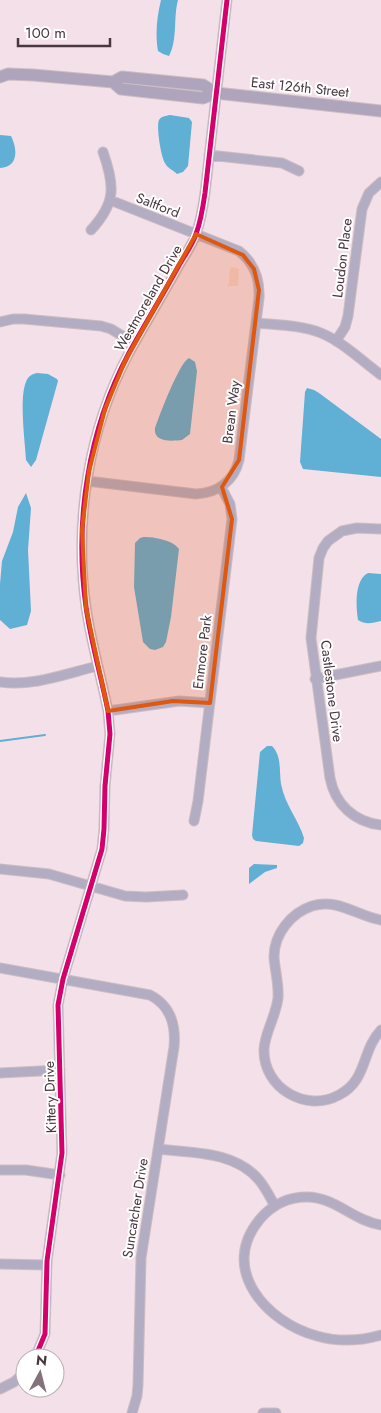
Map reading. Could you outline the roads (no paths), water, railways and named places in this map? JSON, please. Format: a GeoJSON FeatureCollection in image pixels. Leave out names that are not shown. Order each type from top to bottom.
{"type":"FeatureCollection","features":[{"type":"Feature","properties":{"kind":"main road","name":"East 126th Street"},"geometry":{"type":"LineString","coordinates":[[3,74],[113,82],[122,77],[203,85],[216,93],[381,111]]}},
{"type":"Feature","properties":{"kind":"street","name":"Westmoreland Drive"},"geometry":{"type":"LineString","coordinates":[[104,838],[104,786],[110,734],[108,711],[87,614],[83,574],[82,530],[87,481],[103,416],[120,372],[134,343],[196,234],[203,208],[210,155],[226,0]]}},
{"type":"Feature","properties":{"kind":"street"},"geometry":{"type":"LineString","coordinates":[[91,230],[102,216],[110,200],[112,181],[103,152]]}},
{"type":"Feature","properties":{"kind":"street"},"geometry":{"type":"LineString","coordinates":[[210,155],[282,162],[299,171]]}},
{"type":"Feature","properties":{"kind":"street","name":"Loudon Place"},"geometry":{"type":"LineString","coordinates":[[336,341],[345,327],[348,316],[362,209],[369,193],[381,182]]}},
{"type":"Feature","properties":{"kind":"street","name":"Saltford"},"geometry":{"type":"LineString","coordinates":[[110,200],[196,234]]}},
{"type":"Feature","properties":{"kind":"street","name":"Brean Way"},"geometry":{"type":"LineString","coordinates":[[196,234],[239,252],[251,263],[259,285],[239,460],[234,473],[221,487]]}},
{"type":"Feature","properties":{"kind":"street"},"geometry":{"type":"LineString","coordinates":[[0,322],[13,319],[96,325],[111,330],[134,343]]}},
{"type":"Feature","properties":{"kind":"street"},"geometry":{"type":"LineString","coordinates":[[256,323],[310,330],[327,336],[381,375]]}},
{"type":"Feature","properties":{"kind":"street"},"geometry":{"type":"LineString","coordinates":[[87,481],[196,494],[208,493],[221,487]]}},
{"type":"Feature","properties":{"kind":"street","name":"Enmore Park"},"geometry":{"type":"LineString","coordinates":[[194,821],[232,519],[228,499],[221,487]]}},
{"type":"Feature","properties":{"kind":"street","name":"Castlestone Drive"},"geometry":{"type":"LineString","coordinates":[[381,529],[364,527],[342,531],[332,538],[321,552],[317,570],[310,634],[330,778],[335,794],[342,805],[354,816],[372,824],[381,825]]}},
{"type":"Feature","properties":{"kind":"street"},"geometry":{"type":"LineString","coordinates":[[0,682],[30,682],[98,666]]}},
{"type":"Feature","properties":{"kind":"street"},"geometry":{"type":"LineString","coordinates":[[315,679],[381,666]]}},
{"type":"Feature","properties":{"kind":"street"},"geometry":{"type":"LineString","coordinates":[[108,711],[173,701],[210,703]]}},
{"type":"Feature","properties":{"kind":"street","name":"Kittery Drive"},"geometry":{"type":"LineString","coordinates":[[40,1348],[45,1328],[46,1265],[60,1175],[63,1137],[58,1015],[63,979],[101,855],[104,838]]}},
{"type":"Feature","properties":{"kind":"street"},"geometry":{"type":"LineString","coordinates":[[0,869],[48,874],[116,894],[135,897],[183,895]]}},
{"type":"Feature","properties":{"kind":"street"},"geometry":{"type":"LineString","coordinates":[[381,920],[344,906],[325,904],[304,910],[286,924],[277,940],[274,953],[278,996],[264,1050],[266,1063],[276,1082],[291,1096],[311,1101],[332,1098],[345,1092],[357,1079],[362,1071],[371,1043],[381,1030]]}},
{"type":"Feature","properties":{"kind":"street"},"geometry":{"type":"LineString","coordinates":[[0,968],[63,979]]}},
{"type":"Feature","properties":{"kind":"street","name":"Suncatcher Drive"},"geometry":{"type":"LineString","coordinates":[[63,979],[150,995],[162,1003],[173,1021],[175,1036],[140,1264],[138,1385],[132,1413]]}},
{"type":"Feature","properties":{"kind":"street"},"geometry":{"type":"LineString","coordinates":[[0,1073],[60,1070]]}},
{"type":"Feature","properties":{"kind":"street"},"geometry":{"type":"LineString","coordinates":[[158,1149],[217,1156],[234,1161],[246,1168],[258,1179],[275,1206]]}},
{"type":"Feature","properties":{"kind":"street"},"geometry":{"type":"LineString","coordinates":[[0,1170],[26,1170],[60,1175]]}},
{"type":"Feature","properties":{"kind":"street"},"geometry":{"type":"LineString","coordinates":[[381,1225],[366,1222],[336,1205],[317,1198],[285,1201],[275,1206],[256,1225],[245,1250],[245,1266],[251,1288],[272,1313],[288,1325],[316,1336],[349,1340],[381,1335]]}},
{"type":"Feature","properties":{"kind":"street"},"geometry":{"type":"LineString","coordinates":[[0,1264],[46,1265]]}},
{"type":"Feature","properties":{"kind":"street"},"geometry":{"type":"LineString","coordinates":[[0,1390],[15,1381]]}},
{"type":"Feature","properties":{"kind":"street"},"geometry":{"type":"LineString","coordinates":[[263,1413],[276,1413]]}},
{"type":"Feature","properties":{"kind":"water"},"geometry":{"type":"Polygon","coordinates":[[[161,0],[178,0],[174,43],[169,56],[158,51],[157,25],[161,0]]]}},
{"type":"Feature","properties":{"kind":"water"},"geometry":{"type":"Polygon","coordinates":[[[170,115],[189,118],[192,122],[188,166],[183,172],[177,174],[165,163],[159,135],[159,120],[170,115]]]}},
{"type":"Feature","properties":{"kind":"water"},"geometry":{"type":"Polygon","coordinates":[[[0,135],[11,136],[15,147],[15,157],[10,165],[0,168],[0,135]]]}},
{"type":"Feature","properties":{"kind":"water"},"geometry":{"type":"Polygon","coordinates":[[[189,358],[195,362],[197,371],[190,434],[182,440],[160,439],[155,433],[155,428],[175,379],[189,358]]]}},
{"type":"Feature","properties":{"kind":"water"},"geometry":{"type":"Polygon","coordinates":[[[37,373],[48,374],[58,381],[36,460],[31,467],[26,460],[23,398],[27,380],[30,376],[37,373]]]}},
{"type":"Feature","properties":{"kind":"water"},"geometry":{"type":"Polygon","coordinates":[[[307,388],[319,393],[381,439],[381,477],[303,469],[300,462],[305,392],[307,388]]]}},
{"type":"Feature","properties":{"kind":"water"},"geometry":{"type":"Polygon","coordinates":[[[26,493],[31,508],[28,550],[31,611],[27,625],[10,629],[0,620],[2,561],[13,532],[18,507],[26,493]]]}},
{"type":"Feature","properties":{"kind":"water"},"geometry":{"type":"Polygon","coordinates":[[[144,537],[168,541],[179,549],[166,642],[163,647],[155,650],[150,649],[143,642],[134,587],[135,543],[144,537]]]}},
{"type":"Feature","properties":{"kind":"water"},"geometry":{"type":"Polygon","coordinates":[[[368,573],[381,574],[381,621],[364,623],[358,620],[357,594],[360,581],[368,573]]]}},
{"type":"Feature","properties":{"kind":"water"},"geometry":{"type":"Polygon","coordinates":[[[267,746],[272,746],[277,754],[283,792],[304,838],[303,843],[299,846],[256,841],[253,839],[260,752],[267,746]]]}},
{"type":"Feature","properties":{"kind":"water"},"geometry":{"type":"Polygon","coordinates":[[[254,864],[277,865],[277,868],[265,872],[249,884],[249,868],[254,864]]]}},
{"type":"Feature","properties":{"kind":"waterway"},"geometry":{"type":"LineString","coordinates":[[0,741],[45,735]]}}]}
